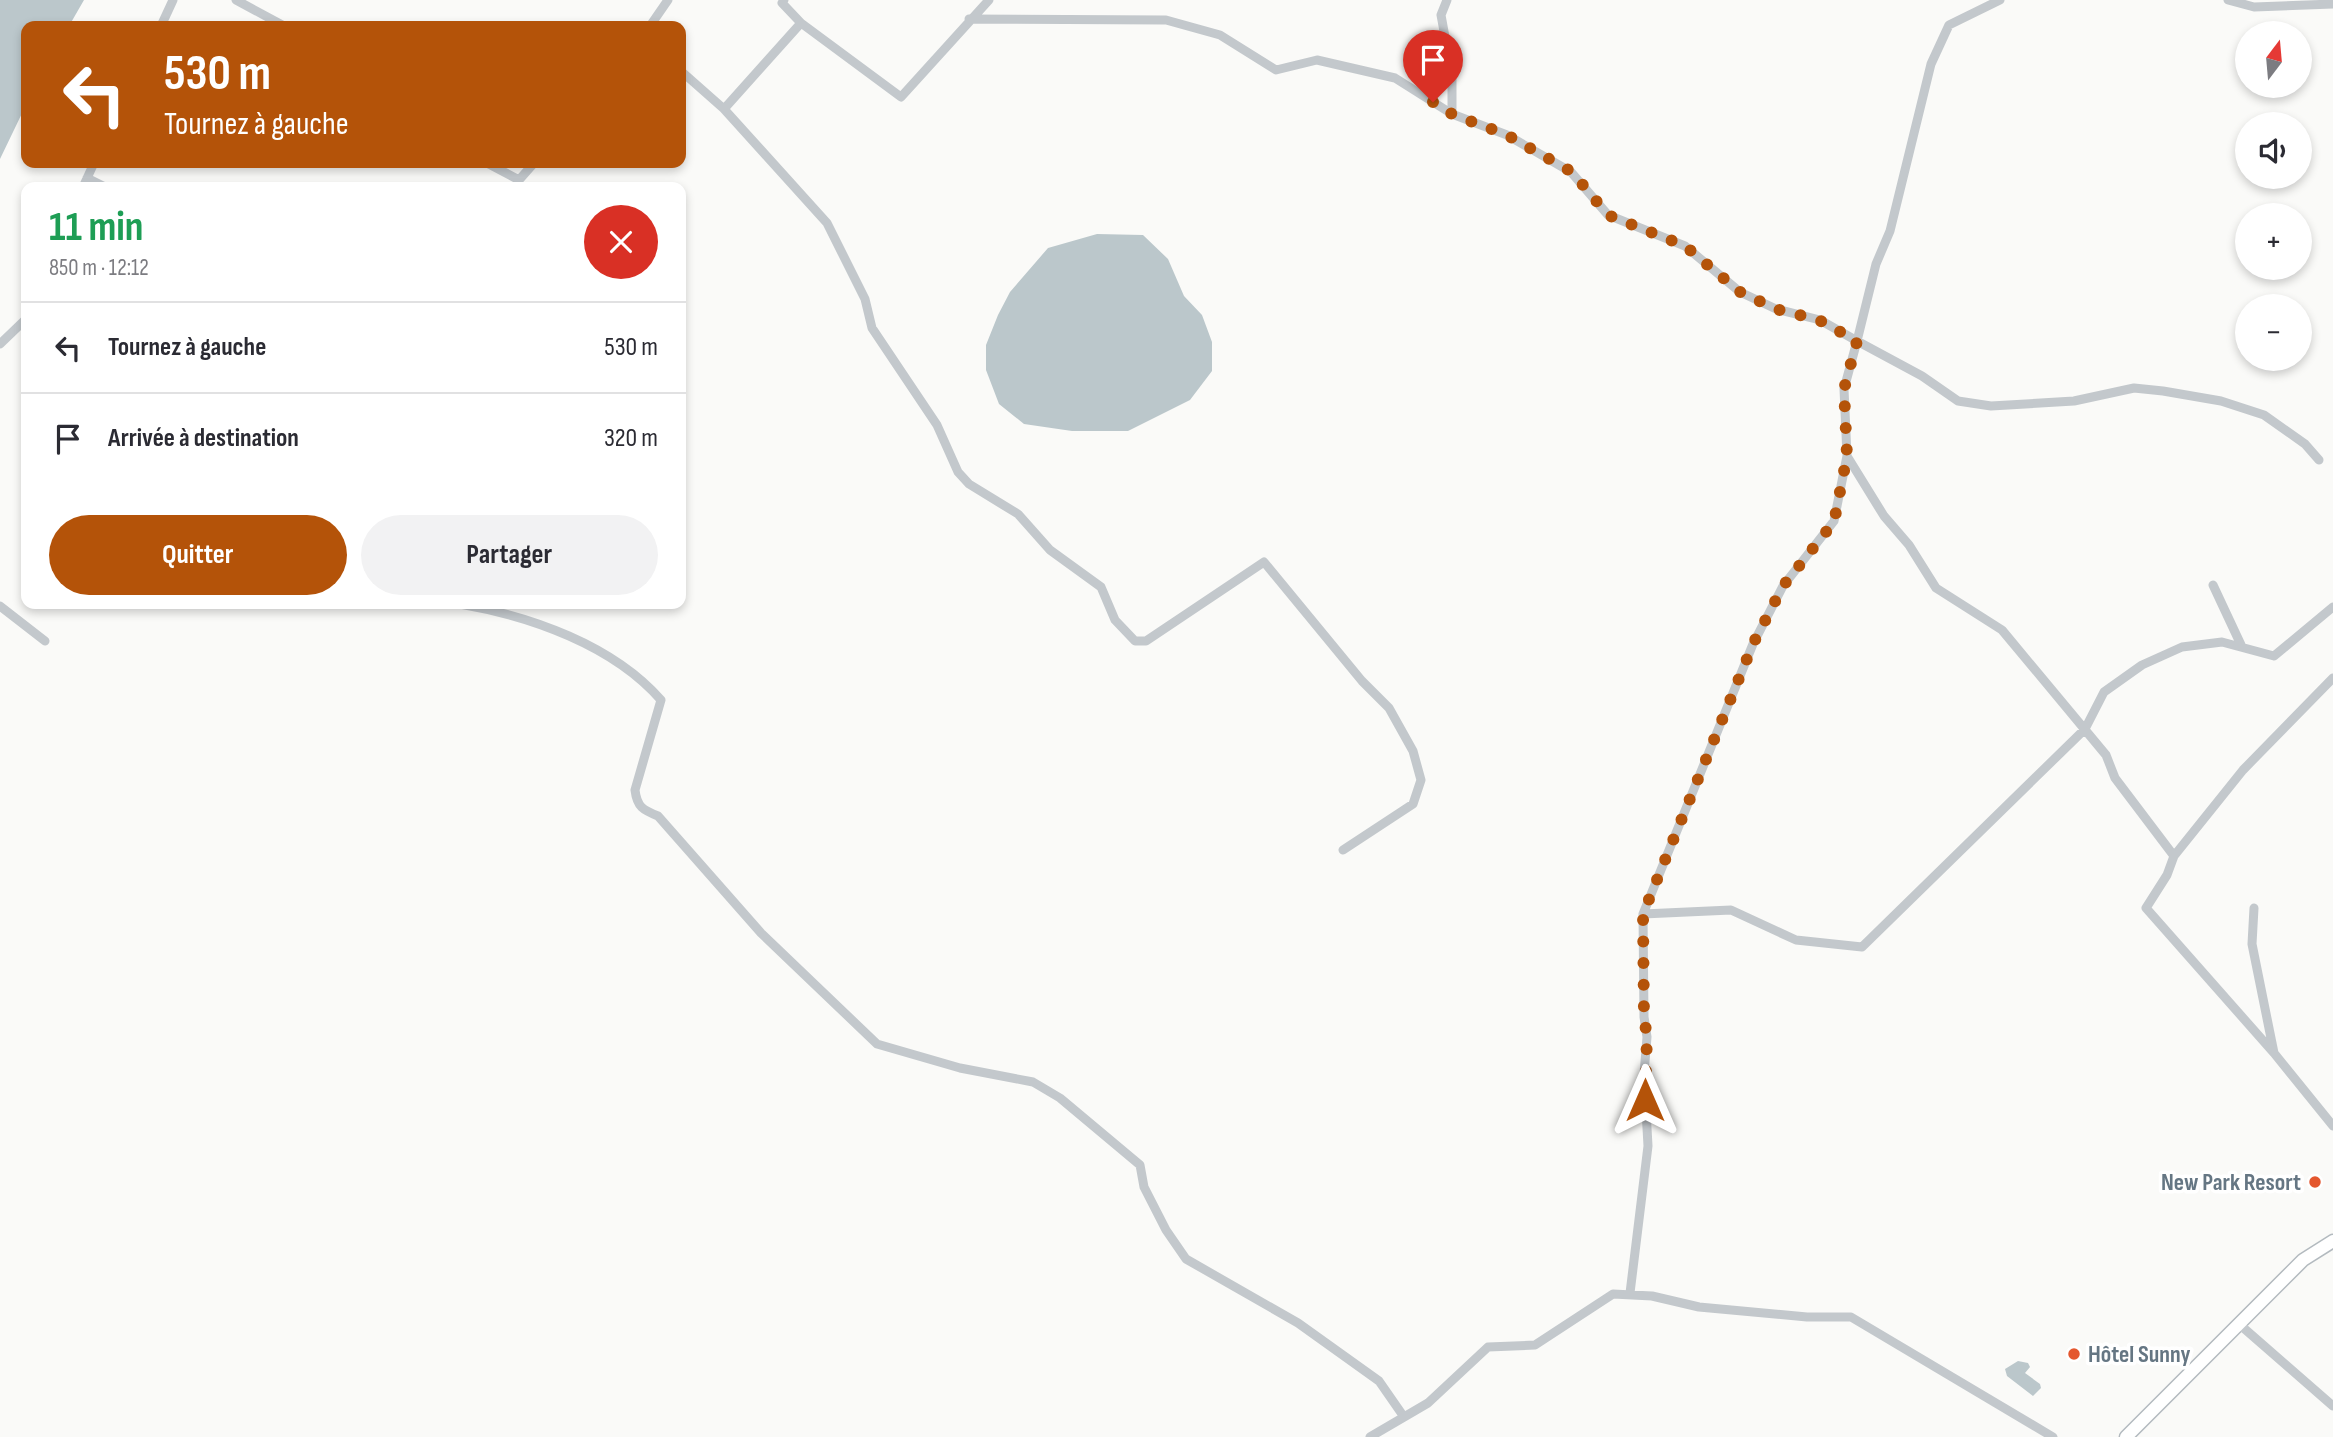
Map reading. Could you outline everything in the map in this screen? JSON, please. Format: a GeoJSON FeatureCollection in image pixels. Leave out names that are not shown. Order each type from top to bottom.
{"type":"FeatureCollection","features":[{"type":"Feature","properties":{"kind":"main road"},"geometry":{"type":"LineString","coordinates":[[2126,1437],[2303,1260],[2333,1241]]}},
{"type":"Feature","properties":{"kind":"street"},"geometry":{"type":"LineString","coordinates":[[163,21],[173,0]]}},
{"type":"Feature","properties":{"kind":"street"},"geometry":{"type":"LineString","coordinates":[[236,0],[275,21]]}},
{"type":"Feature","properties":{"kind":"street"},"geometry":{"type":"LineString","coordinates":[[653,21],[668,0]]}},
{"type":"Feature","properties":{"kind":"street"},"geometry":{"type":"LineString","coordinates":[[784,0],[782,3],[801,23],[901,97],[989,0]]}},
{"type":"Feature","properties":{"kind":"street"},"geometry":{"type":"LineString","coordinates":[[1447,0],[1441,15],[1452,75],[1452,114]]}},
{"type":"Feature","properties":{"kind":"street"},"geometry":{"type":"LineString","coordinates":[[1630,1293],[1648,1146],[1644,1074],[1647,1037],[1644,1017],[1643,914],[1753,644],[1783,586],[1834,522],[1847,456],[1844,389],[1877,264],[1890,231],[1931,64],[1949,24],[2000,0]]}},
{"type":"Feature","properties":{"kind":"street"},"geometry":{"type":"LineString","coordinates":[[2228,0],[2254,6],[2333,4]]}},
{"type":"Feature","properties":{"kind":"street"},"geometry":{"type":"LineString","coordinates":[[969,19],[1166,20],[1220,35],[1276,69],[1317,60],[1395,78],[1452,114],[1507,135],[1572,172],[1608,215],[1685,246],[1740,292],[1776,309],[1819,320],[1922,376],[1958,401],[1991,406],[2074,401],[2134,388],[2164,391],[2221,401],[2264,415],[2305,444],[2319,460]]}},
{"type":"Feature","properties":{"kind":"street"},"geometry":{"type":"LineString","coordinates":[[724,109],[801,23]]}},
{"type":"Feature","properties":{"kind":"street"},"geometry":{"type":"LineString","coordinates":[[686,75],[724,109],[827,223],[865,299],[872,328],[937,425],[958,471],[969,484],[1018,514],[1050,550],[1101,587],[1115,620],[1135,641],[1146,641],[1264,562],[1362,681],[1388,708],[1413,751],[1421,780],[1413,804],[1343,850]]}},
{"type":"Feature","properties":{"kind":"street"},"geometry":{"type":"LineString","coordinates":[[496,168],[519,180],[530,168]]}},
{"type":"Feature","properties":{"kind":"street"},"geometry":{"type":"LineString","coordinates":[[0,344],[21,331]]}},
{"type":"Feature","properties":{"kind":"street"},"geometry":{"type":"LineString","coordinates":[[1847,456],[1884,516],[1909,545],[1936,588],[2002,630],[2106,755],[2115,778],[2174,856]]}},
{"type":"Feature","properties":{"kind":"street"},"geometry":{"type":"LineString","coordinates":[[2213,585],[2242,647]]}},
{"type":"Feature","properties":{"kind":"street"},"geometry":{"type":"LineString","coordinates":[[0,606],[45,641]]}},
{"type":"Feature","properties":{"kind":"street"},"geometry":{"type":"LineString","coordinates":[[1643,914],[1731,910],[1796,940],[1862,947],[2085,729],[2104,692],[2142,665],[2182,647],[2222,642],[2274,656],[2333,607]]}},
{"type":"Feature","properties":{"kind":"street"},"geometry":{"type":"LineString","coordinates":[[483,609],[530,619],[569,634],[650,688],[661,700],[635,790],[636,803],[643,810],[658,816],[761,933],[877,1044],[960,1068],[1033,1082],[1059,1098],[1140,1165],[1144,1187],[1166,1230],[1186,1259],[1298,1323],[1379,1381],[1404,1417]]}},
{"type":"Feature","properties":{"kind":"street"},"geometry":{"type":"LineString","coordinates":[[2333,678],[2243,770],[2174,856],[2167,875],[2146,908],[2274,1053],[2333,1126]]}},
{"type":"Feature","properties":{"kind":"street"},"geometry":{"type":"LineString","coordinates":[[2254,908],[2252,944],[2274,1053]]}},
{"type":"Feature","properties":{"kind":"street"},"geometry":{"type":"LineString","coordinates":[[1370,1437],[1428,1403],[1488,1347],[1535,1345],[1614,1294],[1630,1293],[1699,1307],[1807,1318],[1851,1317],[2053,1437]]}},
{"type":"Feature","properties":{"kind":"street"},"geometry":{"type":"LineString","coordinates":[[2239,1324],[2333,1406]]}},
{"type":"Feature","properties":{"kind":"shaded area"},"geometry":{"type":"Polygon","coordinates":[[[0,0],[84,0],[72,21],[21,21],[21,115],[0,159],[0,0]]]}},
{"type":"Feature","properties":{"kind":"shaded area"},"geometry":{"type":"Polygon","coordinates":[[[1097,234],[1143,235],[1168,259],[1184,296],[1202,315],[1212,342],[1212,371],[1190,400],[1128,431],[1072,431],[1024,424],[999,404],[986,370],[986,345],[1010,292],[1048,248],[1097,234]]]}},
{"type":"Feature","properties":{"kind":"shaded area"},"geometry":{"type":"Polygon","coordinates":[[[2018,1361],[2028,1363],[2030,1367],[2025,1373],[2040,1384],[2041,1388],[2033,1396],[2007,1376],[2005,1369],[2018,1361]]]}},
{"type":"Feature","properties":{"kind":"place","name":"New Park Resort"},"geometry":{"type":"Point","coordinates":[2315,1182]}},
{"type":"Feature","properties":{"kind":"place","name":"Hôtel Sunny"},"geometry":{"type":"Point","coordinates":[2074,1354]}},
{"type":"Feature","properties":{"kind":"route"},"geometry":{"type":"LineString","coordinates":[[1433,102],[1452,114],[1507,135],[1572,172],[1608,215],[1685,246],[1740,292],[1776,309],[1819,320],[1857,341],[1844,389],[1847,456],[1834,522],[1783,586],[1753,644],[1643,914],[1644,1017],[1647,1037],[1645,1100]]}}]}
